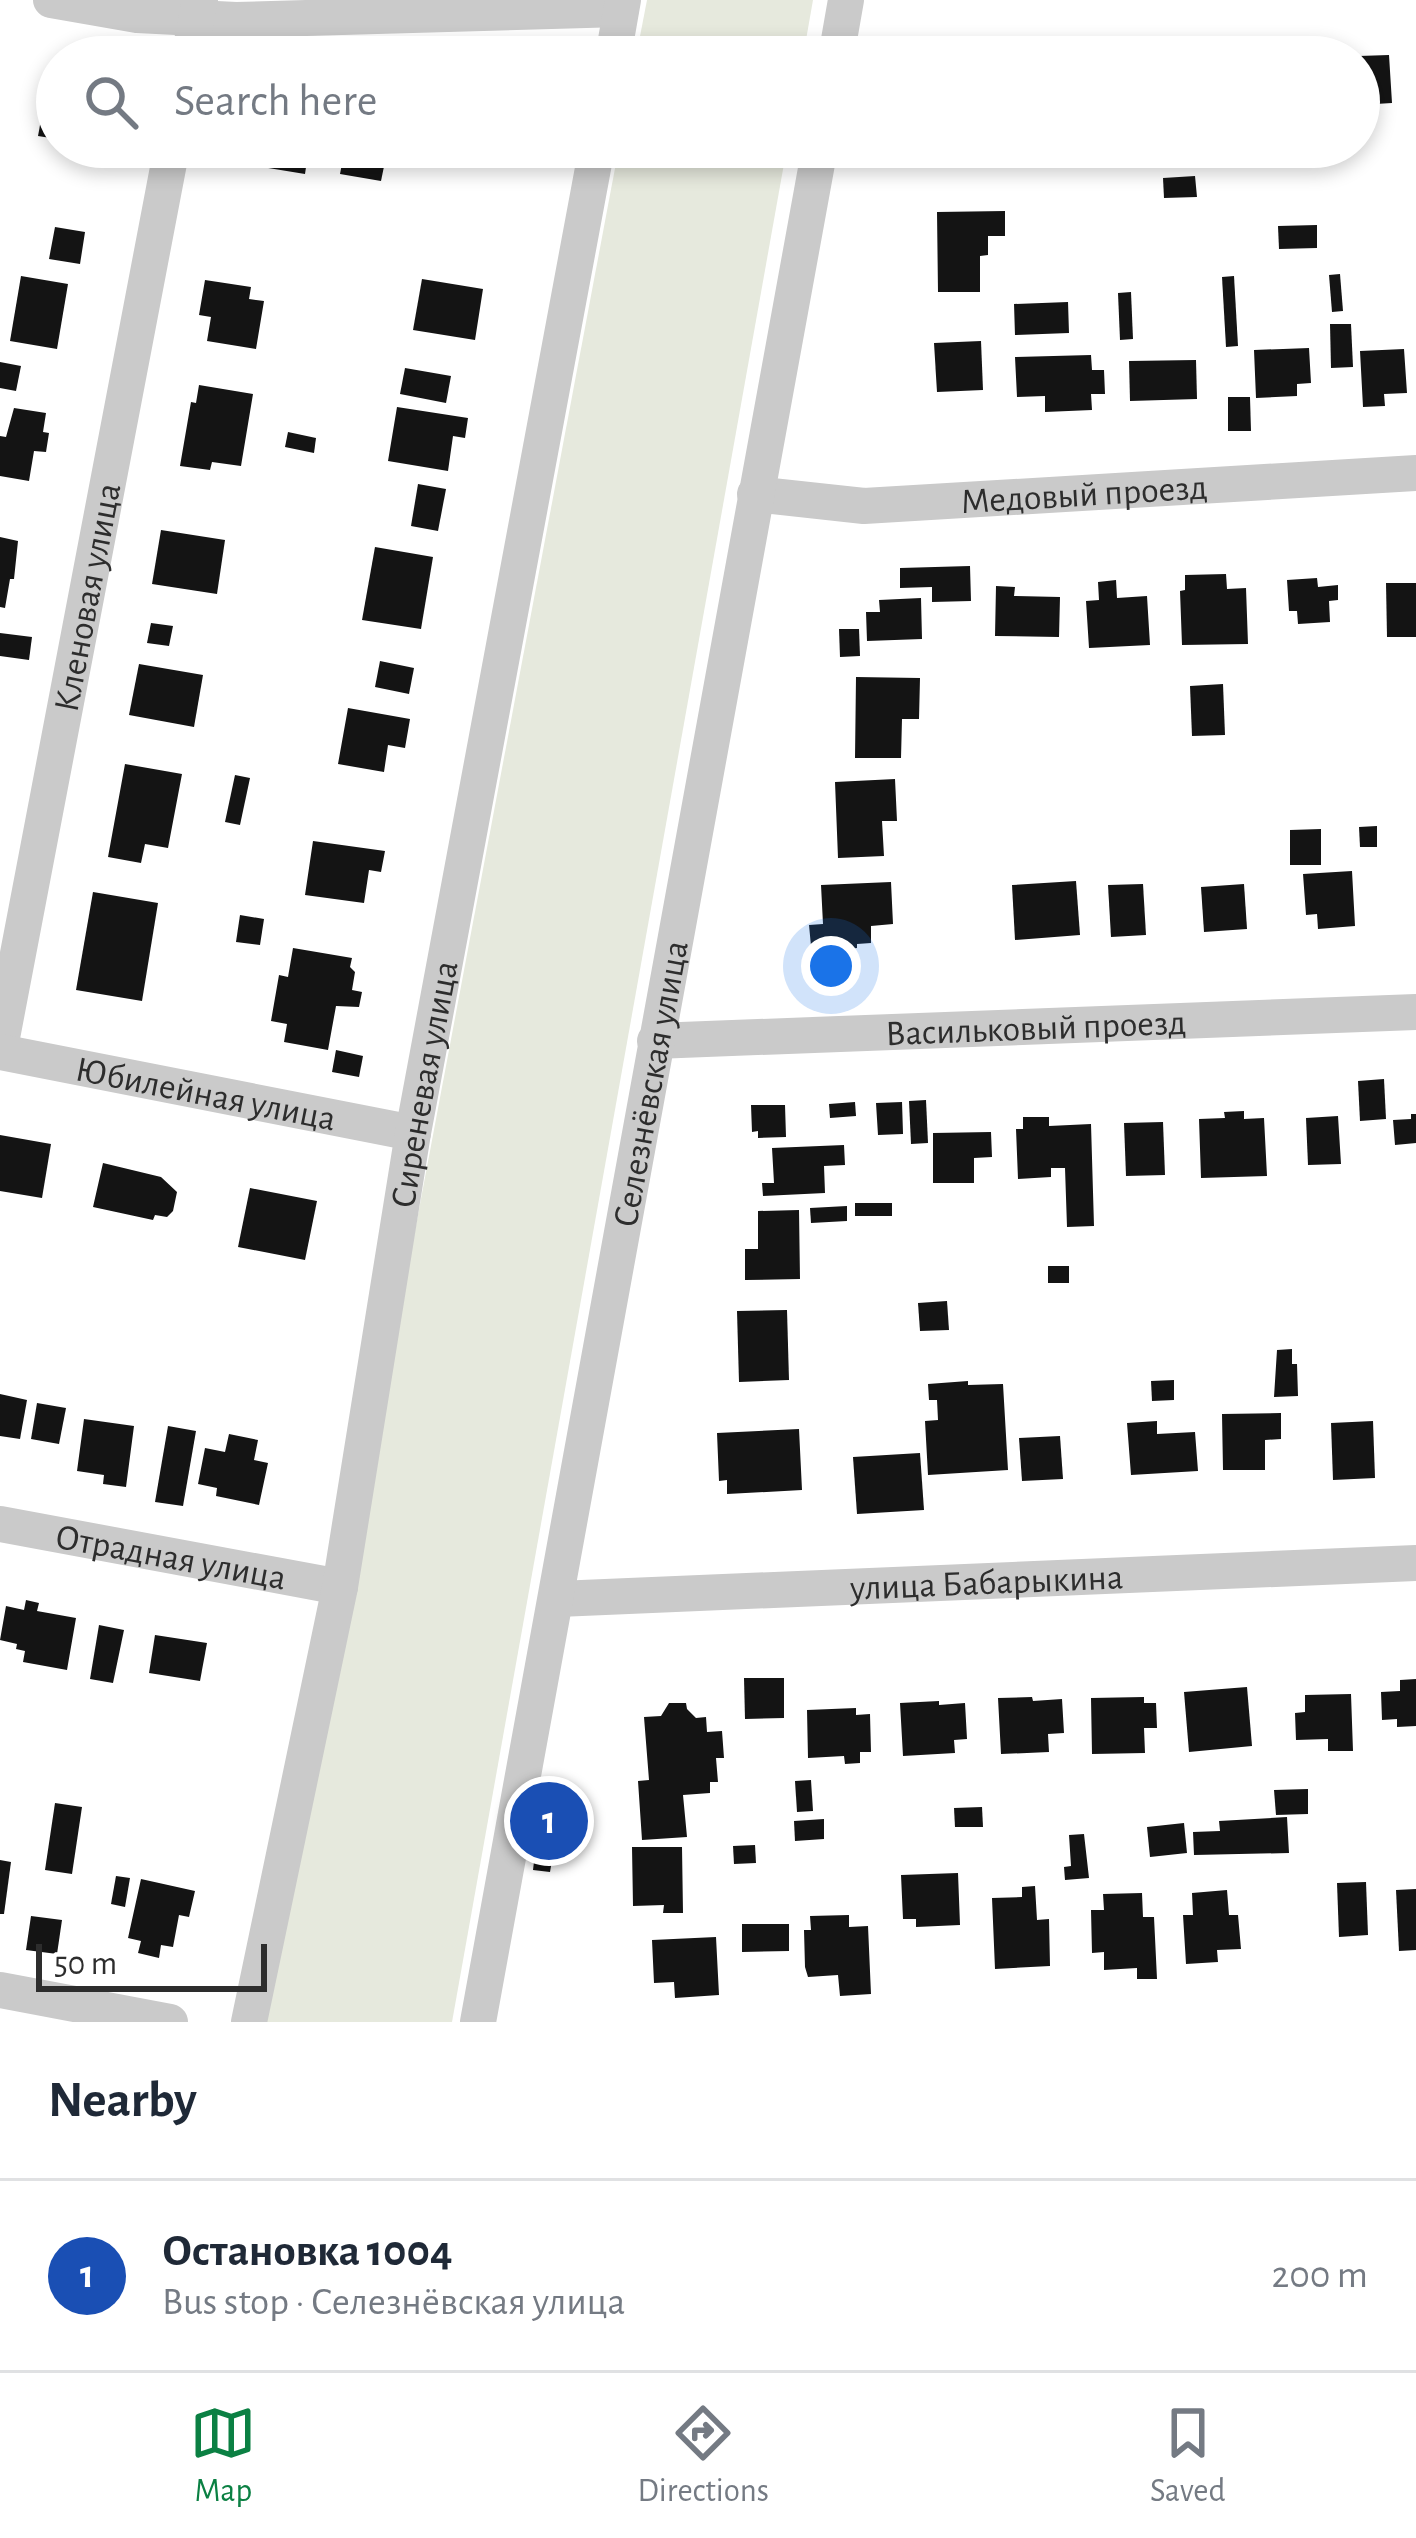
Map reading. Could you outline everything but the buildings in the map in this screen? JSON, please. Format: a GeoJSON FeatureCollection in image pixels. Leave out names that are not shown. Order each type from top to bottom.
{"type":"FeatureCollection","features":[{"type":"Feature","properties":{"kind":"street"},"geometry":{"type":"LineString","coordinates":[[52,0],[137,15],[198,9],[622,5],[617,36]]}},
{"type":"Feature","properties":{"kind":"street"},"geometry":{"type":"LineString","coordinates":[[840,36],[846,0]]}},
{"type":"Feature","properties":{"kind":"street","name":"Кленовая улица"},"geometry":{"type":"LineString","coordinates":[[0,1050],[168,168]]}},
{"type":"Feature","properties":{"kind":"street","name":"Сиреневая улица"},"geometry":{"type":"LineString","coordinates":[[249,2022],[340,1587],[413,1132],[593,168]]}},
{"type":"Feature","properties":{"kind":"street","name":"Селезнёвская улица"},"geometry":{"type":"LineString","coordinates":[[478,2022],[816,168]]}},
{"type":"Feature","properties":{"kind":"street","name":"Медовый проезд"},"geometry":{"type":"LineString","coordinates":[[755,494],[865,506],[1416,473]]}},
{"type":"Feature","properties":{"kind":"street","name":"Васильковый проезд"},"geometry":{"type":"LineString","coordinates":[[655,1041],[1416,1012]]}},
{"type":"Feature","properties":{"kind":"street","name":"Юбилейная улица"},"geometry":{"type":"LineString","coordinates":[[0,1050],[413,1132]]}},
{"type":"Feature","properties":{"kind":"street","name":"Отрадная улица"},"geometry":{"type":"LineString","coordinates":[[0,1524],[340,1587]]}},
{"type":"Feature","properties":{"kind":"street","name":"улица Бабарыкина"},"geometry":{"type":"LineString","coordinates":[[558,1599],[1416,1563]]}},
{"type":"Feature","properties":{"kind":"street"},"geometry":{"type":"LineString","coordinates":[[0,1990],[170,2022]]}},
{"type":"Feature","properties":{"kind":"shaded area"},"geometry":{"type":"Polygon","coordinates":[[[647,0],[813,0],[807,36],[640,36],[647,0]]]}},
{"type":"Feature","properties":{"kind":"shaded area"},"geometry":{"type":"Polygon","coordinates":[[[615,168],[783,168],[452,2022],[266,2022],[615,168]]]}},
{"type":"Feature","properties":{"kind":"place","name":"Остановка 1004"},"geometry":{"type":"Point","coordinates":[549,1821]}}]}
